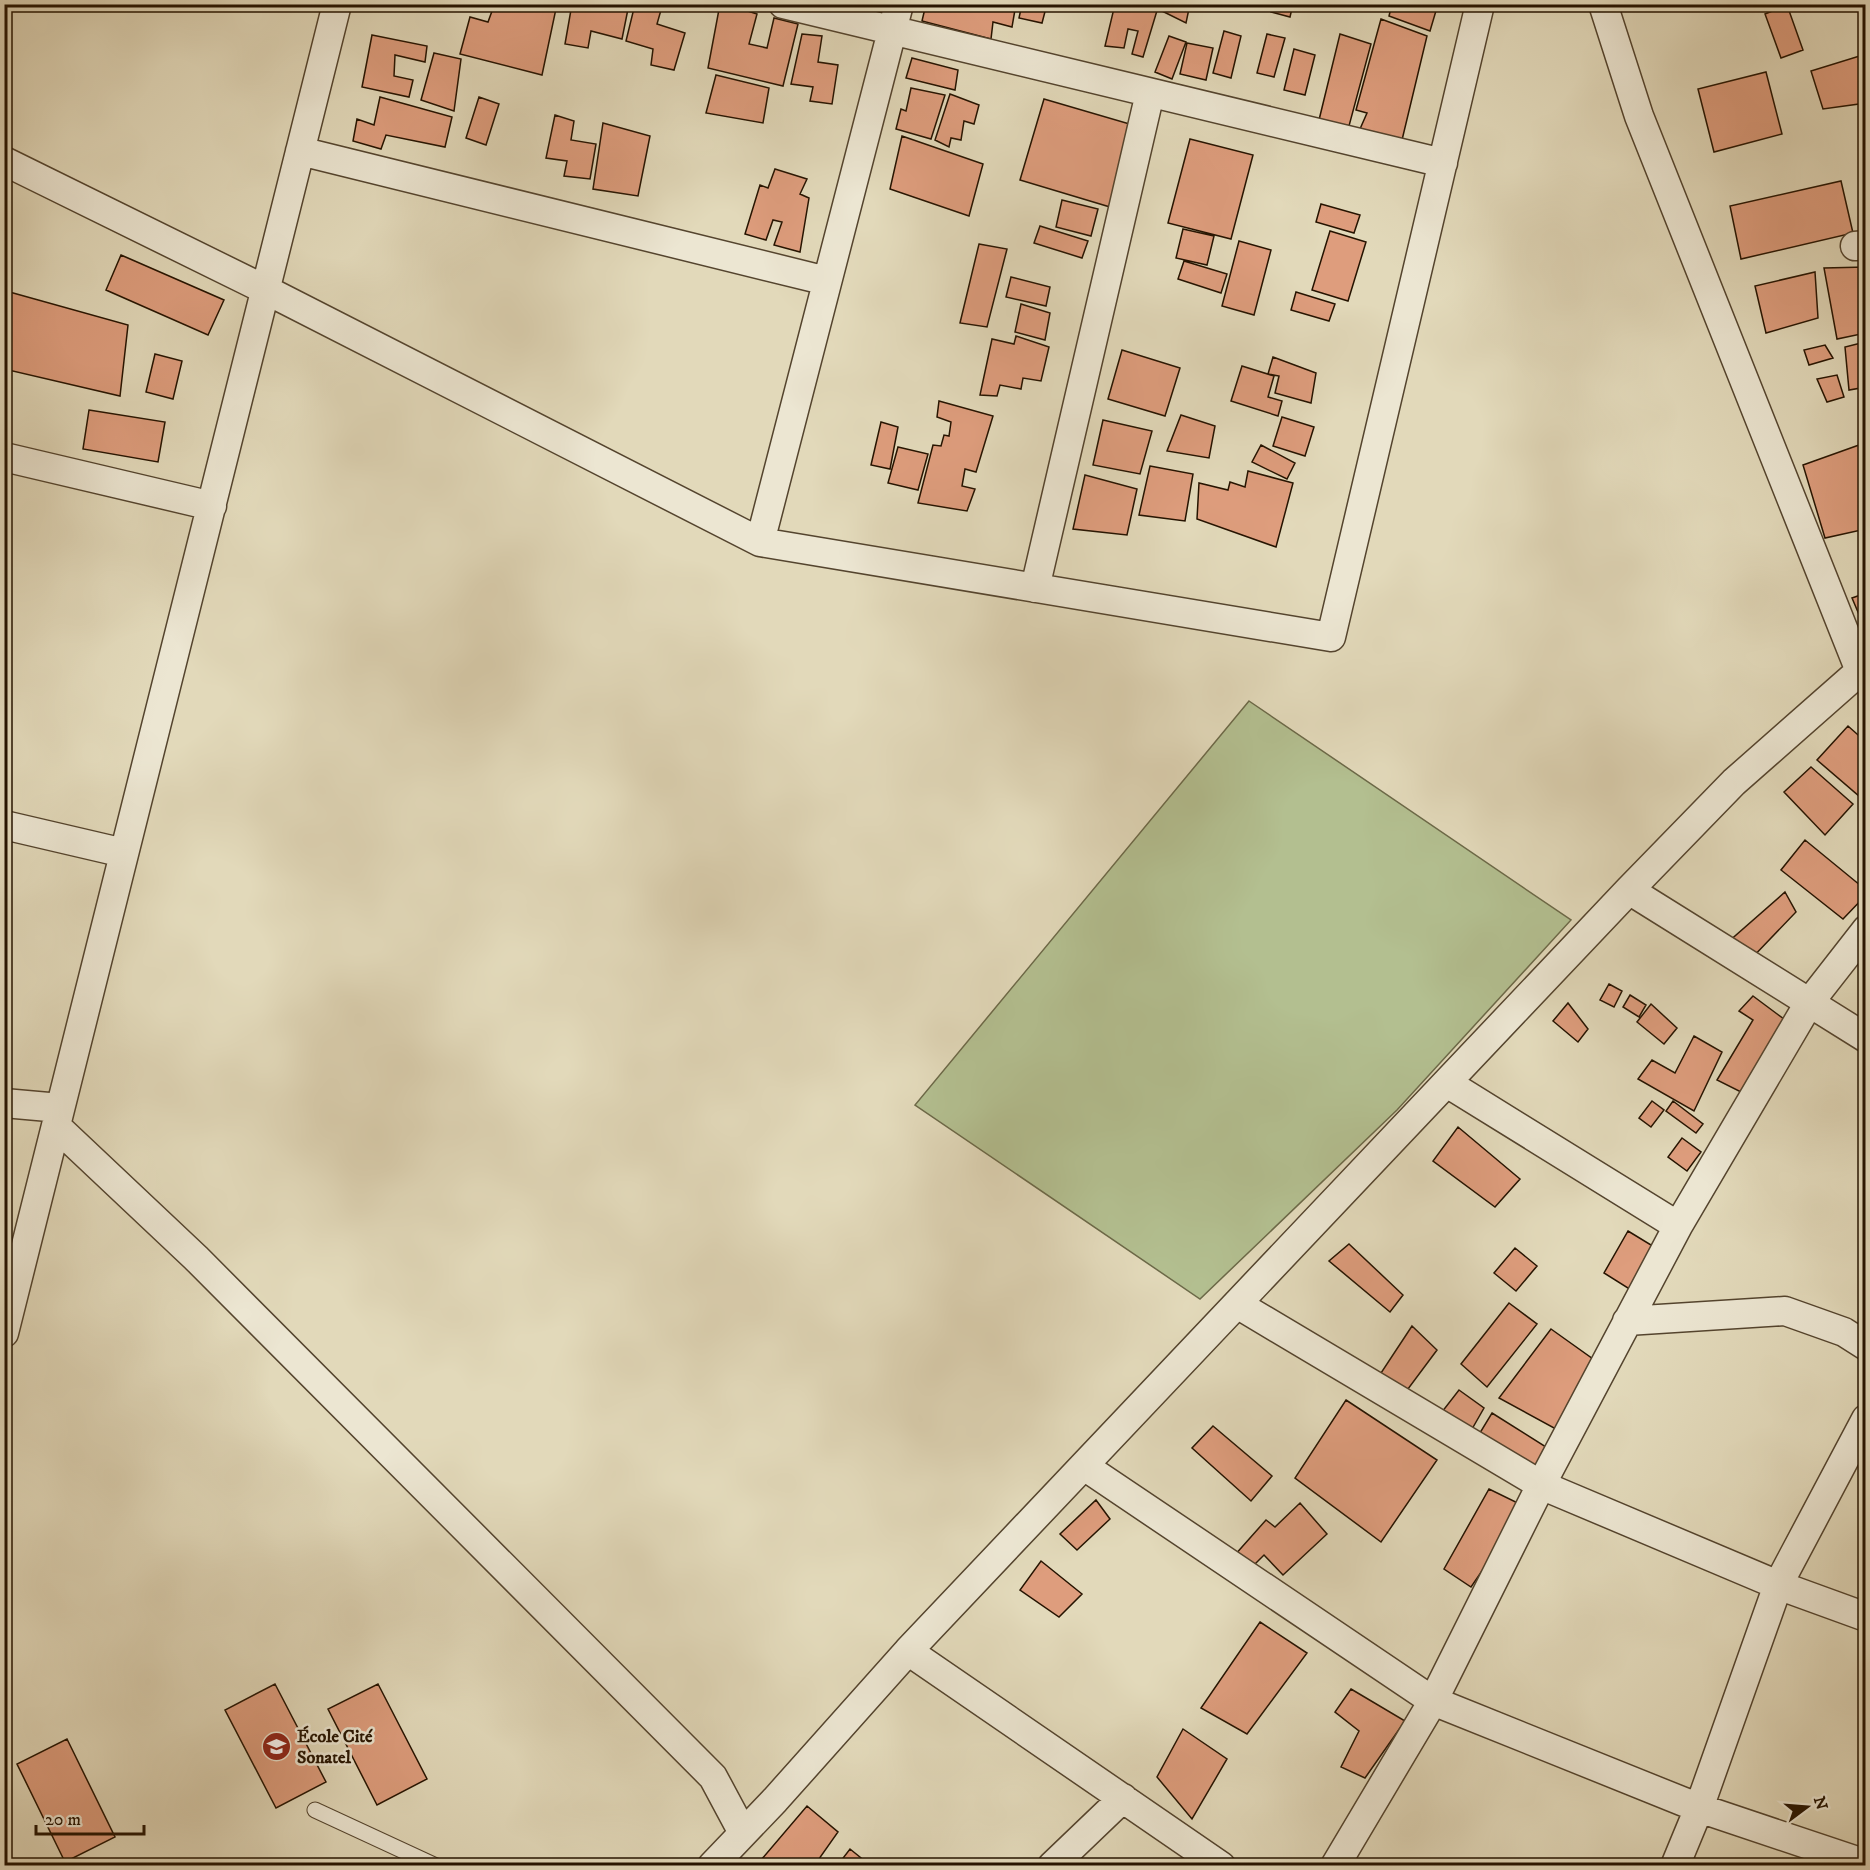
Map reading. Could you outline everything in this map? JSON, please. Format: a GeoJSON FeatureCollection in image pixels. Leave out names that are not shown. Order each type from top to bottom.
{"type":"FeatureCollection","features":[{"type":"Feature","properties":{"kind":"street"},"geometry":{"type":"LineString","coordinates":[[4,1333],[337,4]]}},
{"type":"Feature","properties":{"kind":"street"},"geometry":{"type":"LineString","coordinates":[[783,4],[895,18],[1150,93],[1443,163]]}},
{"type":"Feature","properties":{"kind":"street"},"geometry":{"type":"LineString","coordinates":[[4,161],[266,290],[760,542],[1331,637],[1480,4]]}},
{"type":"Feature","properties":{"kind":"street"},"geometry":{"type":"LineString","coordinates":[[726,1862],[743,1833],[908,1651],[1629,890],[1734,782],[1864,672],[1639,116],[1603,4]]}},
{"type":"Feature","properties":{"kind":"street"},"geometry":{"type":"LineString","coordinates":[[760,542],[895,18]]}},
{"type":"Feature","properties":{"kind":"street"},"geometry":{"type":"LineString","coordinates":[[1035,588],[1150,93]]}},
{"type":"Feature","properties":{"kind":"street"},"geometry":{"type":"LineString","coordinates":[[300,151],[827,281]]}},
{"type":"Feature","properties":{"kind":"street"},"geometry":{"type":"LineString","coordinates":[[4,457],[212,506]]}},
{"type":"Feature","properties":{"kind":"street"},"geometry":{"type":"LineString","coordinates":[[4,825],[124,854]]}},
{"type":"Feature","properties":{"kind":"street"},"geometry":{"type":"LineString","coordinates":[[1629,890],[1866,1038]]}},
{"type":"Feature","properties":{"kind":"street"},"geometry":{"type":"LineString","coordinates":[[1335,1866],[1432,1701],[1541,1485],[1678,1226],[1809,1003],[1866,930]]}},
{"type":"Feature","properties":{"kind":"street"},"geometry":{"type":"LineString","coordinates":[[1447,1083],[1678,1226]]}},
{"type":"Feature","properties":{"kind":"street"},"geometry":{"type":"LineString","coordinates":[[4,1103],[58,1117],[713,1777],[743,1833]]}},
{"type":"Feature","properties":{"kind":"street"},"geometry":{"type":"LineString","coordinates":[[1237,1304],[1541,1485],[1778,1585],[1866,1617]]}},
{"type":"Feature","properties":{"kind":"street"},"geometry":{"type":"LineString","coordinates":[[1627,1321],[1785,1311],[1844,1332],[1866,1346]]}},
{"type":"Feature","properties":{"kind":"street"},"geometry":{"type":"LineString","coordinates":[[1675,1866],[1699,1808],[1778,1585],[1866,1419]]}},
{"type":"Feature","properties":{"kind":"street"},"geometry":{"type":"LineString","coordinates":[[1084,1466],[1432,1701],[1699,1808],[1866,1864]]}},
{"type":"Feature","properties":{"kind":"street"},"geometry":{"type":"LineString","coordinates":[[908,1651],[1221,1866]]}},
{"type":"Feature","properties":{"kind":"street"},"geometry":{"type":"LineString","coordinates":[[1052,1866],[1123,1798]]}},
{"type":"Feature","properties":{"kind":"lane"},"geometry":{"type":"LineString","coordinates":[[315,1810],[436,1866]]}},
{"type":"Feature","properties":{"kind":"green space"},"geometry":{"type":"Polygon","coordinates":[[[1249,701],[1571,920],[1397,1110],[1200,1299],[915,1105],[1249,701]]]}},
{"type":"Feature","properties":{"kind":"building"},"geometry":{"type":"Polygon","coordinates":[[[475,4],[557,4],[542,75],[460,54],[470,17],[488,22],[492,11],[475,8],[475,4]]]}},
{"type":"Feature","properties":{"kind":"building"},"geometry":{"type":"Polygon","coordinates":[[[572,4],[588,4],[599,8],[600,4],[629,4],[622,39],[591,31],[588,48],[565,44],[572,4]]]}},
{"type":"Feature","properties":{"kind":"building"},"geometry":{"type":"Polygon","coordinates":[[[635,4],[661,10],[657,24],[685,33],[674,70],[651,65],[653,49],[626,41],[635,4]]]}},
{"type":"Feature","properties":{"kind":"building"},"geometry":{"type":"Polygon","coordinates":[[[720,4],[757,14],[749,44],[767,48],[774,18],[798,24],[783,86],[708,68],[720,4]]]}},
{"type":"Feature","properties":{"kind":"building"},"geometry":{"type":"Polygon","coordinates":[[[926,4],[1016,4],[1012,27],[993,22],[991,39],[922,21],[926,4]]]}},
{"type":"Feature","properties":{"kind":"building"},"geometry":{"type":"Polygon","coordinates":[[[1022,4],[1047,4],[1042,23],[1019,18],[1022,4]]]}},
{"type":"Feature","properties":{"kind":"building"},"geometry":{"type":"Polygon","coordinates":[[[1115,4],[1159,4],[1143,57],[1132,54],[1138,31],[1128,29],[1124,48],[1105,46],[1115,4]]]}},
{"type":"Feature","properties":{"kind":"building"},"geometry":{"type":"Polygon","coordinates":[[[1164,4],[1190,4],[1186,23],[1162,11],[1164,4]]]}},
{"type":"Feature","properties":{"kind":"building"},"geometry":{"type":"Polygon","coordinates":[[[1273,4],[1293,4],[1290,17],[1271,12],[1273,4]]]}},
{"type":"Feature","properties":{"kind":"building"},"geometry":{"type":"Polygon","coordinates":[[[1392,4],[1438,4],[1430,31],[1389,16],[1392,4]]]}},
{"type":"Feature","properties":{"kind":"building"},"geometry":{"type":"Polygon","coordinates":[[[1787,5],[1803,50],[1781,58],[1765,14],[1787,5]]]}},
{"type":"Feature","properties":{"kind":"building"},"geometry":{"type":"Polygon","coordinates":[[[1381,19],[1427,36],[1402,140],[1360,129],[1367,113],[1356,110],[1381,19]]]}},
{"type":"Feature","properties":{"kind":"building"},"geometry":{"type":"Polygon","coordinates":[[[1224,31],[1241,36],[1231,78],[1213,73],[1224,31]]]}},
{"type":"Feature","properties":{"kind":"building"},"geometry":{"type":"Polygon","coordinates":[[[802,34],[822,36],[818,62],[838,65],[832,104],[810,101],[813,87],[791,84],[802,34]]]}},
{"type":"Feature","properties":{"kind":"building"},"geometry":{"type":"Polygon","coordinates":[[[1267,34],[1285,38],[1274,77],[1257,73],[1267,34]]]}},
{"type":"Feature","properties":{"kind":"building"},"geometry":{"type":"Polygon","coordinates":[[[1340,34],[1371,44],[1349,126],[1319,120],[1340,34]]]}},
{"type":"Feature","properties":{"kind":"building"},"geometry":{"type":"Polygon","coordinates":[[[372,35],[427,46],[425,62],[395,55],[394,76],[413,80],[409,97],[362,87],[372,35]]]}},
{"type":"Feature","properties":{"kind":"building"},"geometry":{"type":"Polygon","coordinates":[[[1169,36],[1186,42],[1172,79],[1155,72],[1169,36]]]}},
{"type":"Feature","properties":{"kind":"building"},"geometry":{"type":"Polygon","coordinates":[[[1187,43],[1213,48],[1206,80],[1180,74],[1187,43]]]}},
{"type":"Feature","properties":{"kind":"building"},"geometry":{"type":"Polygon","coordinates":[[[1294,49],[1315,55],[1305,95],[1284,90],[1294,49]]]}},
{"type":"Feature","properties":{"kind":"building"},"geometry":{"type":"Polygon","coordinates":[[[434,53],[461,59],[454,111],[421,100],[434,53]]]}},
{"type":"Feature","properties":{"kind":"building"},"geometry":{"type":"Polygon","coordinates":[[[1866,54],[1866,103],[1823,109],[1811,71],[1866,54]]]}},
{"type":"Feature","properties":{"kind":"building"},"geometry":{"type":"Polygon","coordinates":[[[912,58],[958,70],[955,90],[906,78],[912,58]]]}},
{"type":"Feature","properties":{"kind":"building"},"geometry":{"type":"Polygon","coordinates":[[[1766,72],[1782,134],[1714,152],[1698,89],[1766,72]]]}},
{"type":"Feature","properties":{"kind":"building"},"geometry":{"type":"Polygon","coordinates":[[[716,75],[769,88],[763,123],[706,113],[716,75]]]}},
{"type":"Feature","properties":{"kind":"building"},"geometry":{"type":"Polygon","coordinates":[[[911,88],[945,95],[931,139],[896,129],[901,109],[906,111],[911,88]]]}},
{"type":"Feature","properties":{"kind":"building"},"geometry":{"type":"Polygon","coordinates":[[[950,94],[979,105],[974,124],[964,121],[961,140],[951,138],[949,147],[935,140],[950,94]]]}},
{"type":"Feature","properties":{"kind":"building"},"geometry":{"type":"Polygon","coordinates":[[[380,97],[452,117],[445,147],[386,135],[381,149],[353,141],[357,119],[374,125],[380,97]]]}},
{"type":"Feature","properties":{"kind":"building"},"geometry":{"type":"Polygon","coordinates":[[[479,97],[499,104],[486,145],[466,138],[479,97]]]}},
{"type":"Feature","properties":{"kind":"building"},"geometry":{"type":"Polygon","coordinates":[[[1044,99],[1133,125],[1110,207],[1020,180],[1044,99]]]}},
{"type":"Feature","properties":{"kind":"building"},"geometry":{"type":"Polygon","coordinates":[[[555,115],[574,121],[571,140],[596,144],[590,179],[564,176],[567,161],[546,158],[555,115]]]}},
{"type":"Feature","properties":{"kind":"building"},"geometry":{"type":"Polygon","coordinates":[[[603,123],[650,136],[638,196],[593,189],[603,123]]]}},
{"type":"Feature","properties":{"kind":"building"},"geometry":{"type":"Polygon","coordinates":[[[902,136],[983,164],[969,216],[890,189],[902,136]]]}},
{"type":"Feature","properties":{"kind":"building"},"geometry":{"type":"Polygon","coordinates":[[[1190,139],[1253,155],[1231,239],[1168,223],[1190,139]]]}},
{"type":"Feature","properties":{"kind":"building"},"geometry":{"type":"Polygon","coordinates":[[[775,169],[807,179],[800,194],[809,198],[800,252],[774,245],[782,222],[773,220],[766,240],[745,234],[760,185],[768,188],[775,169]]]}},
{"type":"Feature","properties":{"kind":"building"},"geometry":{"type":"Polygon","coordinates":[[[1841,181],[1853,233],[1741,259],[1730,206],[1841,181]]]}},
{"type":"Feature","properties":{"kind":"building"},"geometry":{"type":"Polygon","coordinates":[[[1062,200],[1098,209],[1091,236],[1056,227],[1062,200]]]}},
{"type":"Feature","properties":{"kind":"building"},"geometry":{"type":"Polygon","coordinates":[[[1321,204],[1360,215],[1354,233],[1316,222],[1321,204]]]}},
{"type":"Feature","properties":{"kind":"building"},"geometry":{"type":"Polygon","coordinates":[[[1040,226],[1088,241],[1082,258],[1034,243],[1040,226]]]}},
{"type":"Feature","properties":{"kind":"building"},"geometry":{"type":"Polygon","coordinates":[[[1183,229],[1214,236],[1207,265],[1176,258],[1183,229]]]}},
{"type":"Feature","properties":{"kind":"building"},"geometry":{"type":"Polygon","coordinates":[[[1330,231],[1366,242],[1348,301],[1312,290],[1330,231]]]}},
{"type":"Feature","properties":{"kind":"building"},"geometry":{"type":"Polygon","coordinates":[[[1239,241],[1271,250],[1254,315],[1222,306],[1239,241]]]}},
{"type":"Feature","properties":{"kind":"building"},"geometry":{"type":"Polygon","coordinates":[[[979,244],[1007,249],[987,327],[960,323],[979,244]]]}},
{"type":"Feature","properties":{"kind":"building"},"geometry":{"type":"Polygon","coordinates":[[[121,255],[224,300],[208,335],[106,290],[121,255]]]}},
{"type":"Feature","properties":{"kind":"building"},"geometry":{"type":"Polygon","coordinates":[[[1184,261],[1227,274],[1221,293],[1178,279],[1184,261]]]}},
{"type":"Feature","properties":{"kind":"building"},"geometry":{"type":"Polygon","coordinates":[[[1866,267],[1866,333],[1837,339],[1824,268],[1866,267]]]}},
{"type":"Feature","properties":{"kind":"building"},"geometry":{"type":"Polygon","coordinates":[[[1815,272],[1818,318],[1766,333],[1755,286],[1815,272]]]}},
{"type":"Feature","properties":{"kind":"building"},"geometry":{"type":"Polygon","coordinates":[[[1011,277],[1050,287],[1046,306],[1006,297],[1011,277]]]}},
{"type":"Feature","properties":{"kind":"building"},"geometry":{"type":"Polygon","coordinates":[[[6,291],[128,325],[120,396],[4,369],[6,291]]]}},
{"type":"Feature","properties":{"kind":"building"},"geometry":{"type":"Polygon","coordinates":[[[1296,292],[1335,304],[1329,321],[1291,310],[1296,292]]]}},
{"type":"Feature","properties":{"kind":"building"},"geometry":{"type":"Polygon","coordinates":[[[1021,304],[1050,313],[1045,340],[1015,332],[1021,304]]]}},
{"type":"Feature","properties":{"kind":"building"},"geometry":{"type":"Polygon","coordinates":[[[1016,336],[1049,347],[1041,381],[1023,378],[1021,389],[1000,385],[997,396],[980,395],[992,339],[1014,344],[1016,336]]]}},
{"type":"Feature","properties":{"kind":"building"},"geometry":{"type":"Polygon","coordinates":[[[1865,342],[1866,387],[1849,390],[1845,347],[1865,342]]]}},
{"type":"Feature","properties":{"kind":"building"},"geometry":{"type":"Polygon","coordinates":[[[1825,345],[1833,358],[1809,365],[1804,350],[1825,345]]]}},
{"type":"Feature","properties":{"kind":"building"},"geometry":{"type":"Polygon","coordinates":[[[1122,350],[1180,368],[1165,416],[1108,399],[1122,350]]]}},
{"type":"Feature","properties":{"kind":"building"},"geometry":{"type":"Polygon","coordinates":[[[155,354],[182,361],[173,399],[146,392],[155,354]]]}},
{"type":"Feature","properties":{"kind":"building"},"geometry":{"type":"Polygon","coordinates":[[[1273,357],[1316,373],[1311,403],[1275,393],[1279,376],[1268,374],[1273,357]]]}},
{"type":"Feature","properties":{"kind":"building"},"geometry":{"type":"Polygon","coordinates":[[[1242,366],[1274,376],[1268,397],[1282,401],[1278,416],[1231,401],[1242,366]]]}},
{"type":"Feature","properties":{"kind":"building"},"geometry":{"type":"Polygon","coordinates":[[[1837,375],[1844,397],[1827,402],[1817,379],[1837,375]]]}},
{"type":"Feature","properties":{"kind":"building"},"geometry":{"type":"Polygon","coordinates":[[[939,401],[993,416],[976,472],[965,469],[962,486],[975,489],[967,511],[918,503],[933,445],[941,446],[944,435],[949,436],[951,422],[937,417],[939,401]]]}},
{"type":"Feature","properties":{"kind":"building"},"geometry":{"type":"Polygon","coordinates":[[[89,410],[165,422],[158,462],[83,449],[89,410]]]}},
{"type":"Feature","properties":{"kind":"building"},"geometry":{"type":"Polygon","coordinates":[[[1181,415],[1215,426],[1209,458],[1167,451],[1181,415]]]}},
{"type":"Feature","properties":{"kind":"building"},"geometry":{"type":"Polygon","coordinates":[[[1282,417],[1314,427],[1305,456],[1273,446],[1282,417]]]}},
{"type":"Feature","properties":{"kind":"building"},"geometry":{"type":"Polygon","coordinates":[[[1103,420],[1152,431],[1140,474],[1093,465],[1103,420]]]}},
{"type":"Feature","properties":{"kind":"building"},"geometry":{"type":"Polygon","coordinates":[[[881,422],[898,427],[890,469],[871,465],[881,422]]]}},
{"type":"Feature","properties":{"kind":"building"},"geometry":{"type":"Polygon","coordinates":[[[1261,445],[1295,463],[1287,479],[1252,462],[1261,445]]]}},
{"type":"Feature","properties":{"kind":"building"},"geometry":{"type":"Polygon","coordinates":[[[1859,445],[1866,461],[1866,529],[1825,538],[1803,465],[1859,445]]]}},
{"type":"Feature","properties":{"kind":"building"},"geometry":{"type":"Polygon","coordinates":[[[898,447],[928,454],[918,490],[888,483],[898,447]]]}},
{"type":"Feature","properties":{"kind":"building"},"geometry":{"type":"Polygon","coordinates":[[[1150,466],[1193,474],[1185,521],[1139,515],[1150,466]]]}},
{"type":"Feature","properties":{"kind":"building"},"geometry":{"type":"Polygon","coordinates":[[[1248,471],[1293,483],[1276,547],[1197,519],[1199,483],[1228,490],[1230,482],[1245,487],[1248,471]]]}},
{"type":"Feature","properties":{"kind":"building"},"geometry":{"type":"Polygon","coordinates":[[[1085,475],[1137,489],[1127,535],[1073,529],[1085,475]]]}},
{"type":"Feature","properties":{"kind":"building"},"geometry":{"type":"Polygon","coordinates":[[[1866,593],[1866,631],[1852,598],[1866,593]]]}},
{"type":"Feature","properties":{"kind":"building"},"geometry":{"type":"Polygon","coordinates":[[[1848,726],[1866,742],[1866,802],[1817,760],[1848,726]]]}},
{"type":"Feature","properties":{"kind":"building"},"geometry":{"type":"Polygon","coordinates":[[[1811,767],[1853,804],[1825,835],[1784,792],[1811,767]]]}},
{"type":"Feature","properties":{"kind":"building"},"geometry":{"type":"Polygon","coordinates":[[[1805,840],[1866,890],[1866,895],[1843,919],[1781,870],[1805,840]]]}},
{"type":"Feature","properties":{"kind":"building"},"geometry":{"type":"Polygon","coordinates":[[[1785,892],[1796,912],[1749,961],[1727,943],[1785,892]]]}},
{"type":"Feature","properties":{"kind":"building"},"geometry":{"type":"Polygon","coordinates":[[[1609,984],[1622,991],[1614,1007],[1600,1000],[1609,984]]]}},
{"type":"Feature","properties":{"kind":"building"},"geometry":{"type":"Polygon","coordinates":[[[1630,995],[1646,1005],[1639,1017],[1623,1007],[1630,995]]]}},
{"type":"Feature","properties":{"kind":"building"},"geometry":{"type":"Polygon","coordinates":[[[1753,996],[1792,1025],[1745,1094],[1717,1080],[1753,1020],[1739,1011],[1753,996]]]}},
{"type":"Feature","properties":{"kind":"building"},"geometry":{"type":"Polygon","coordinates":[[[1568,1003],[1588,1029],[1578,1042],[1553,1021],[1568,1003]]]}},
{"type":"Feature","properties":{"kind":"building"},"geometry":{"type":"Polygon","coordinates":[[[1651,1004],[1677,1028],[1664,1044],[1637,1022],[1651,1004]]]}},
{"type":"Feature","properties":{"kind":"building"},"geometry":{"type":"Polygon","coordinates":[[[1694,1036],[1722,1052],[1694,1111],[1638,1079],[1652,1060],[1675,1073],[1694,1036]]]}},
{"type":"Feature","properties":{"kind":"building"},"geometry":{"type":"Polygon","coordinates":[[[1652,1101],[1664,1110],[1651,1127],[1639,1118],[1652,1101]]]}},
{"type":"Feature","properties":{"kind":"building"},"geometry":{"type":"Polygon","coordinates":[[[1673,1101],[1703,1124],[1696,1133],[1666,1111],[1673,1101]]]}},
{"type":"Feature","properties":{"kind":"building"},"geometry":{"type":"Polygon","coordinates":[[[1458,1127],[1520,1179],[1495,1207],[1433,1161],[1458,1127]]]}},
{"type":"Feature","properties":{"kind":"building"},"geometry":{"type":"Polygon","coordinates":[[[1682,1138],[1701,1152],[1687,1171],[1668,1157],[1682,1138]]]}},
{"type":"Feature","properties":{"kind":"building"},"geometry":{"type":"Polygon","coordinates":[[[1628,1231],[1656,1248],[1631,1290],[1604,1273],[1628,1231]]]}},
{"type":"Feature","properties":{"kind":"building"},"geometry":{"type":"Polygon","coordinates":[[[1349,1244],[1403,1295],[1390,1312],[1329,1261],[1349,1244]]]}},
{"type":"Feature","properties":{"kind":"building"},"geometry":{"type":"Polygon","coordinates":[[[1515,1248],[1537,1266],[1516,1291],[1494,1273],[1515,1248]]]}},
{"type":"Feature","properties":{"kind":"building"},"geometry":{"type":"Polygon","coordinates":[[[1509,1303],[1537,1324],[1487,1387],[1461,1364],[1509,1303]]]}},
{"type":"Feature","properties":{"kind":"building"},"geometry":{"type":"Polygon","coordinates":[[[1412,1326],[1437,1350],[1402,1397],[1377,1379],[1412,1326]]]}},
{"type":"Feature","properties":{"kind":"building"},"geometry":{"type":"Polygon","coordinates":[[[1551,1329],[1600,1364],[1565,1434],[1499,1398],[1551,1329]]]}},
{"type":"Feature","properties":{"kind":"building"},"geometry":{"type":"Polygon","coordinates":[[[1459,1390],[1484,1408],[1468,1436],[1438,1417],[1459,1390]]]}},
{"type":"Feature","properties":{"kind":"building"},"geometry":{"type":"Polygon","coordinates":[[[1346,1400],[1437,1460],[1381,1542],[1295,1478],[1346,1400]]]}},
{"type":"Feature","properties":{"kind":"building"},"geometry":{"type":"Polygon","coordinates":[[[1492,1413],[1554,1452],[1540,1479],[1475,1441],[1492,1413]]]}},
{"type":"Feature","properties":{"kind":"building"},"geometry":{"type":"Polygon","coordinates":[[[1213,1426],[1272,1476],[1251,1501],[1192,1448],[1213,1426]]]}},
{"type":"Feature","properties":{"kind":"building"},"geometry":{"type":"Polygon","coordinates":[[[1489,1489],[1526,1507],[1471,1587],[1444,1569],[1489,1489]]]}},
{"type":"Feature","properties":{"kind":"building"},"geometry":{"type":"Polygon","coordinates":[[[1096,1500],[1110,1519],[1077,1550],[1060,1534],[1096,1500]]]}},
{"type":"Feature","properties":{"kind":"building"},"geometry":{"type":"Polygon","coordinates":[[[1300,1503],[1327,1534],[1283,1575],[1264,1555],[1249,1570],[1234,1556],[1266,1520],[1275,1527],[1300,1503]]]}},
{"type":"Feature","properties":{"kind":"building"},"geometry":{"type":"Polygon","coordinates":[[[1041,1561],[1082,1594],[1059,1617],[1020,1590],[1041,1561]]]}},
{"type":"Feature","properties":{"kind":"building"},"geometry":{"type":"Polygon","coordinates":[[[1260,1622],[1307,1653],[1247,1734],[1201,1708],[1260,1622]]]}},
{"type":"Feature","properties":{"kind":"building"},"geometry":{"type":"Polygon","coordinates":[[[275,1684],[326,1782],[276,1808],[225,1710],[275,1684]]]}},
{"type":"Feature","properties":{"kind":"building"},"geometry":{"type":"Polygon","coordinates":[[[378,1684],[427,1779],[377,1805],[328,1709],[378,1684]]]}},
{"type":"Feature","properties":{"kind":"building"},"geometry":{"type":"Polygon","coordinates":[[[1351,1689],[1405,1721],[1365,1778],[1341,1767],[1359,1731],[1335,1712],[1351,1689]]]}},
{"type":"Feature","properties":{"kind":"building"},"geometry":{"type":"Polygon","coordinates":[[[1183,1729],[1227,1759],[1192,1819],[1157,1777],[1183,1729]]]}},
{"type":"Feature","properties":{"kind":"building"},"geometry":{"type":"Polygon","coordinates":[[[67,1739],[115,1837],[65,1862],[17,1764],[67,1739]]]}},
{"type":"Feature","properties":{"kind":"building"},"geometry":{"type":"Polygon","coordinates":[[[807,1806],[838,1832],[814,1866],[769,1866],[761,1860],[807,1806]]]}},
{"type":"Feature","properties":{"kind":"building"},"geometry":{"type":"Polygon","coordinates":[[[850,1849],[871,1866],[837,1866],[850,1849]]]}},
{"type":"Feature","properties":{"kind":"place","name":"École Cité Sonatel"},"geometry":{"type":"Point","coordinates":[276,1747]}}]}
